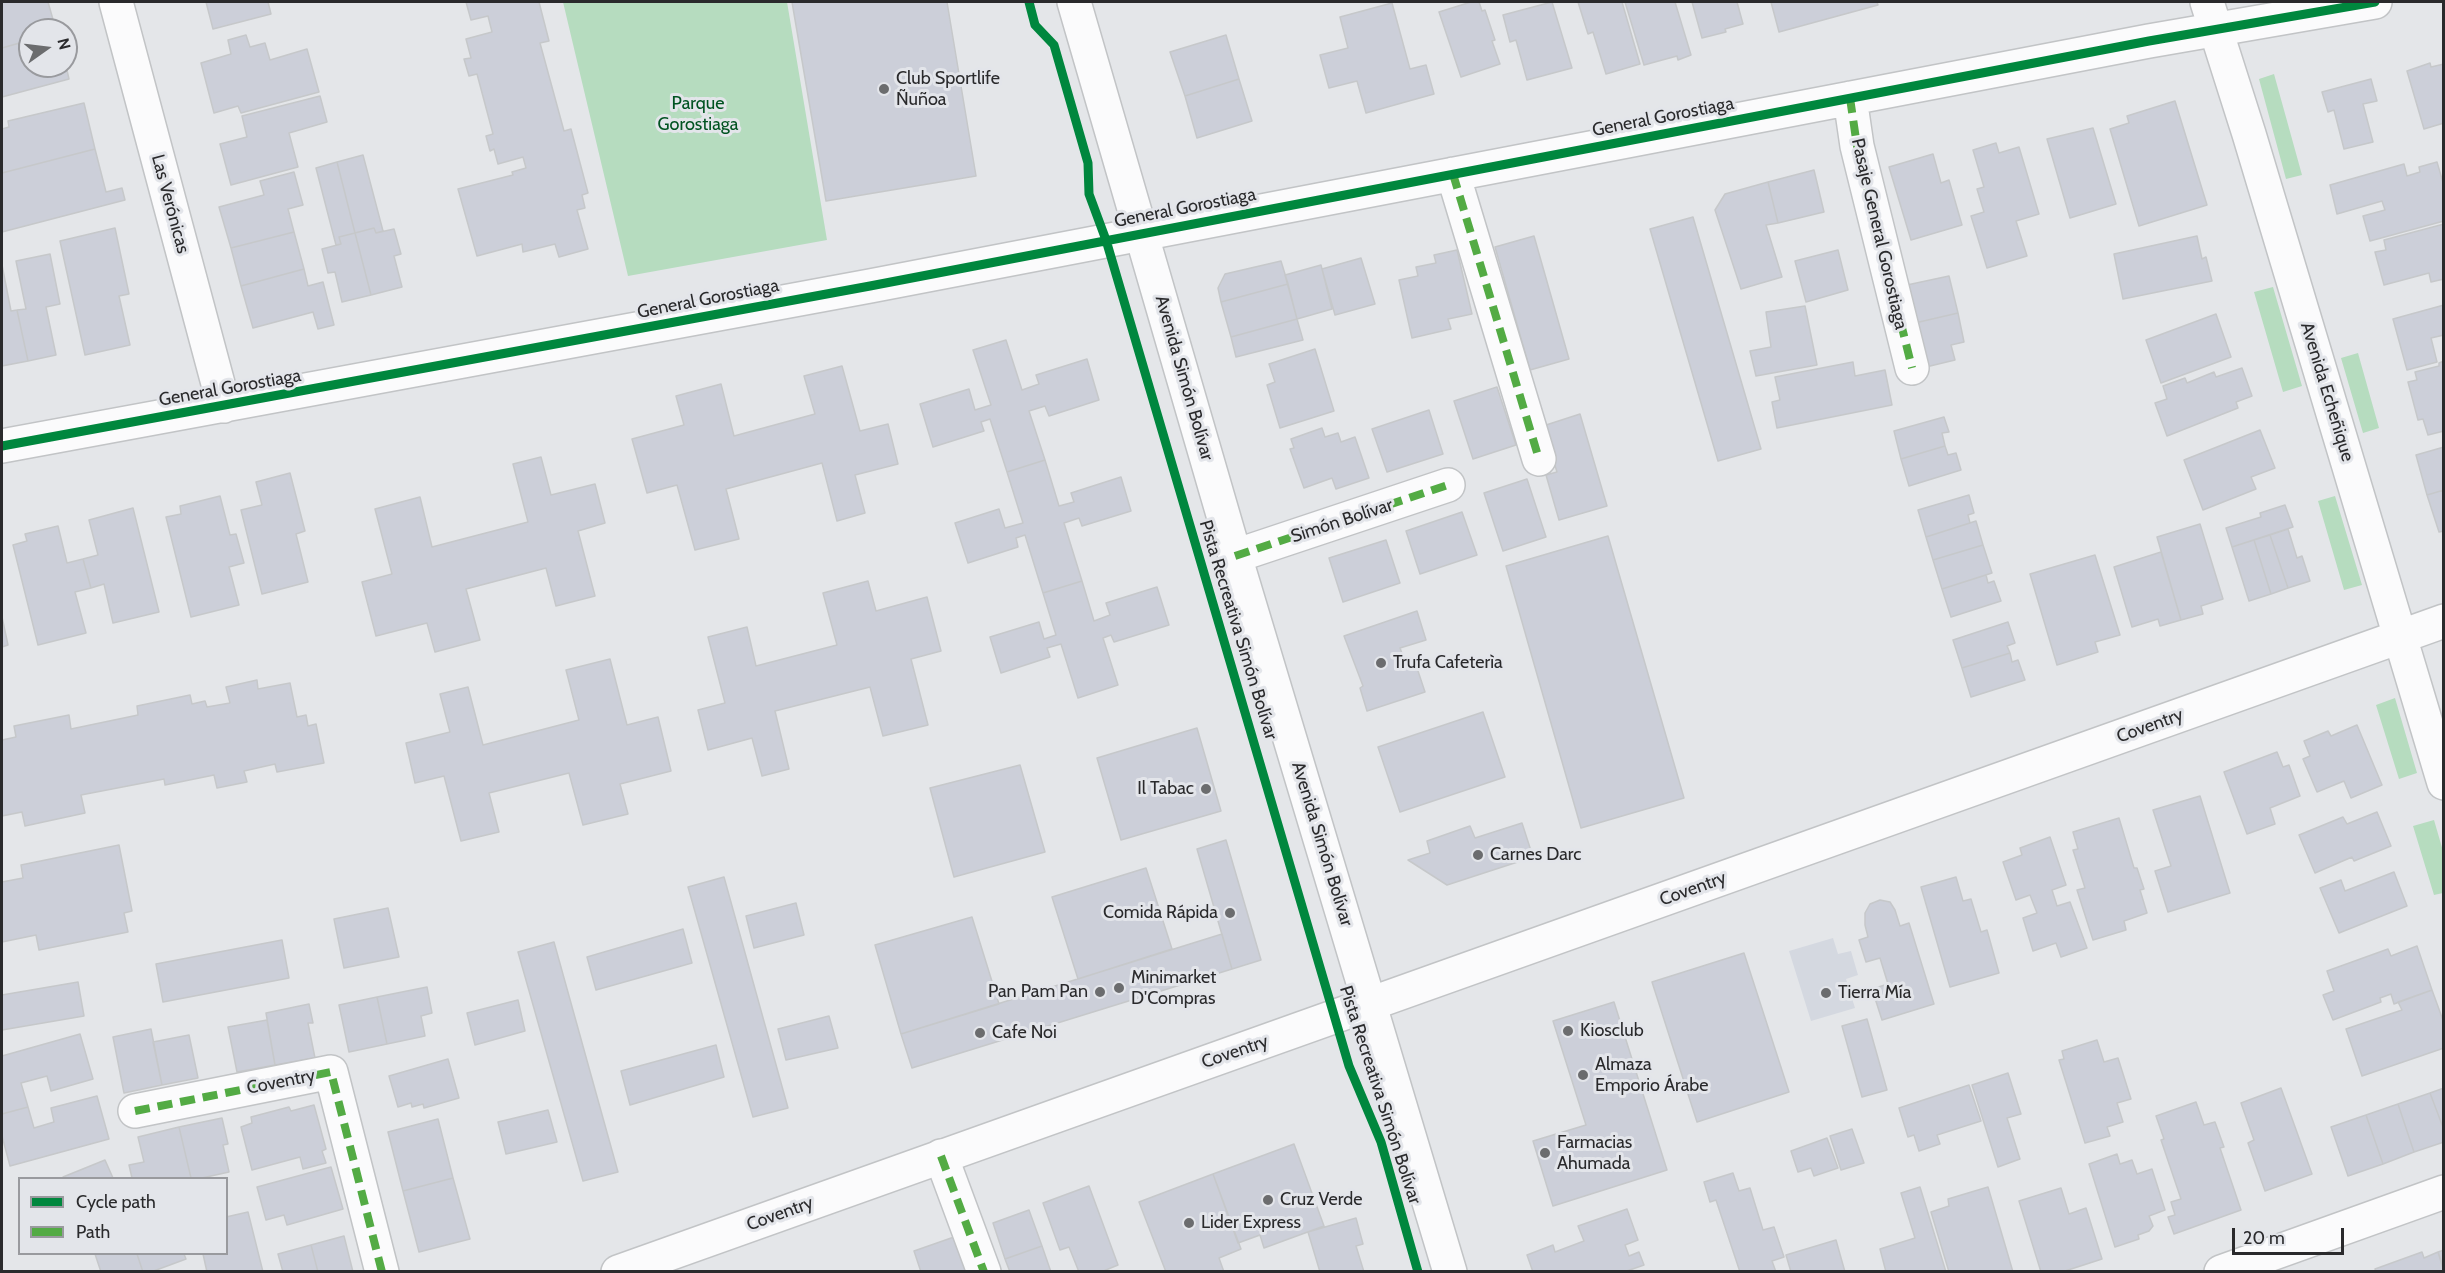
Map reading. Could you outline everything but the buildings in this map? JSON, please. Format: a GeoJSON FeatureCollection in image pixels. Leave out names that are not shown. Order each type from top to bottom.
{"type":"FeatureCollection","features":[{"type":"Feature","properties":{"kind":"street","name":"Las Verónicas"},"geometry":{"type":"LineString","coordinates":[[116,2],[224,406]]}},
{"type":"Feature","properties":{"kind":"street","name":"Avenida Simón Bolívar"},"geometry":{"type":"LineString","coordinates":[[1074,2],[1235,556],[1371,1004],[1449,1272]]}},
{"type":"Feature","properties":{"kind":"street","name":"General Gorostiaga"},"geometry":{"type":"LineString","coordinates":[[2,446],[870,286],[1850,98],[2212,16],[2375,2]]}},
{"type":"Feature","properties":{"kind":"street","name":"Avenida Echeñique"},"geometry":{"type":"LineString","coordinates":[[2212,16],[2444,783]]}},
{"type":"Feature","properties":{"kind":"street","name":"Pasaje General Gorostiaga"},"geometry":{"type":"LineString","coordinates":[[1850,98],[1857,146],[1912,368]]}},
{"type":"Feature","properties":{"kind":"street"},"geometry":{"type":"LineString","coordinates":[[1453,174],[1539,459]]}},
{"type":"Feature","properties":{"kind":"street","name":"Simón Bolívar"},"geometry":{"type":"LineString","coordinates":[[1235,556],[1448,485]]}},
{"type":"Feature","properties":{"kind":"street","name":"Coventry"},"geometry":{"type":"LineString","coordinates":[[618,1272],[2444,621]]}},
{"type":"Feature","properties":{"kind":"street","name":"Coventry"},"geometry":{"type":"LineString","coordinates":[[135,1111],[331,1072],[382,1272]]}},
{"type":"Feature","properties":{"kind":"street"},"geometry":{"type":"LineString","coordinates":[[941,1156],[984,1272]]}},
{"type":"Feature","properties":{"kind":"street"},"geometry":{"type":"LineString","coordinates":[[2221,1272],[2444,1192]]}},
{"type":"Feature","properties":{"kind":"shaded area","name":"Tierra Mía"},"geometry":{"type":"Polygon","coordinates":[[[1833,938],[1838,954],[1851,951],[1858,975],[1846,979],[1855,1008],[1811,1021],[1789,951],[1833,938]]]}},
{"type":"Feature","properties":{"kind":"green space","name":"Parque Gorostiaga"},"geometry":{"type":"Polygon","coordinates":[[[563,2],[787,2],[827,240],[628,276],[563,2]]]}},
{"type":"Feature","properties":{"kind":"green space"},"geometry":{"type":"Polygon","coordinates":[[[2274,74],[2302,175],[2286,179],[2259,79],[2274,74]]]}},
{"type":"Feature","properties":{"kind":"green space"},"geometry":{"type":"Polygon","coordinates":[[[2273,287],[2302,386],[2283,392],[2254,292],[2273,287]]]}},
{"type":"Feature","properties":{"kind":"green space"},"geometry":{"type":"Polygon","coordinates":[[[2358,353],[2379,428],[2363,433],[2341,358],[2358,353]]]}},
{"type":"Feature","properties":{"kind":"green space"},"geometry":{"type":"Polygon","coordinates":[[[2335,496],[2362,585],[2344,590],[2318,501],[2335,496]]]}},
{"type":"Feature","properties":{"kind":"green space"},"geometry":{"type":"Polygon","coordinates":[[[2395,698],[2417,773],[2399,779],[2376,705],[2395,698]]]}},
{"type":"Feature","properties":{"kind":"green space"},"geometry":{"type":"Polygon","coordinates":[[[2434,820],[2443,851],[2443,893],[2434,895],[2413,826],[2434,820]]]}},
{"type":"Feature","properties":{"kind":"marked path"},"geometry":{"type":"LineString","coordinates":[[1850,98],[1857,146],[1912,368]]}},
{"type":"Feature","properties":{"kind":"marked path"},"geometry":{"type":"LineString","coordinates":[[1453,174],[1539,459]]}},
{"type":"Feature","properties":{"kind":"marked path"},"geometry":{"type":"LineString","coordinates":[[1235,556],[1448,485]]}},
{"type":"Feature","properties":{"kind":"marked path"},"geometry":{"type":"LineString","coordinates":[[135,1111],[331,1072],[382,1272]]}},
{"type":"Feature","properties":{"kind":"marked path"},"geometry":{"type":"LineString","coordinates":[[941,1156],[984,1272]]}},
{"type":"Feature","properties":{"kind":"cycle path","name":"Pista Recreativa Simón Bolívar"},"geometry":{"type":"LineString","coordinates":[[1029,2],[1035,25],[1054,45],[1088,163],[1089,194],[1106,240],[1349,1066],[1381,1142],[1418,1272]]}},
{"type":"Feature","properties":{"kind":"cycle path"},"geometry":{"type":"LineString","coordinates":[[2,446],[870,286],[2149,41],[2375,2]]}},
{"type":"Feature","properties":{"kind":"place","name":"Club Sportlife Ñuñoa"},"geometry":{"type":"Point","coordinates":[884,89]}},
{"type":"Feature","properties":{"kind":"place","name":"Trufa Cafeterìa"},"geometry":{"type":"Point","coordinates":[1381,663]}},
{"type":"Feature","properties":{"kind":"place","name":"Il Tabac"},"geometry":{"type":"Point","coordinates":[1206,789]}},
{"type":"Feature","properties":{"kind":"place","name":"Carnes Darc"},"geometry":{"type":"Point","coordinates":[1478,855]}},
{"type":"Feature","properties":{"kind":"place","name":"Comida Rápida"},"geometry":{"type":"Point","coordinates":[1230,913]}},
{"type":"Feature","properties":{"kind":"place","name":"Minimarket D'Compras"},"geometry":{"type":"Point","coordinates":[1119,988]}},
{"type":"Feature","properties":{"kind":"place","name":"Pan Pam Pan"},"geometry":{"type":"Point","coordinates":[1100,992]}},
{"type":"Feature","properties":{"kind":"place","name":"Tierra Mía"},"geometry":{"type":"Point","coordinates":[1826,993]}},
{"type":"Feature","properties":{"kind":"place","name":"Kiosclub"},"geometry":{"type":"Point","coordinates":[1568,1031]}},
{"type":"Feature","properties":{"kind":"place","name":"Cafe Noi"},"geometry":{"type":"Point","coordinates":[980,1033]}},
{"type":"Feature","properties":{"kind":"place","name":"Almaza Emporio Árabe"},"geometry":{"type":"Point","coordinates":[1583,1075]}},
{"type":"Feature","properties":{"kind":"place","name":"Farmacias Ahumada"},"geometry":{"type":"Point","coordinates":[1545,1153]}},
{"type":"Feature","properties":{"kind":"place","name":"Cruz Verde"},"geometry":{"type":"Point","coordinates":[1268,1200]}},
{"type":"Feature","properties":{"kind":"place","name":"Lider Express"},"geometry":{"type":"Point","coordinates":[1189,1223]}}]}
